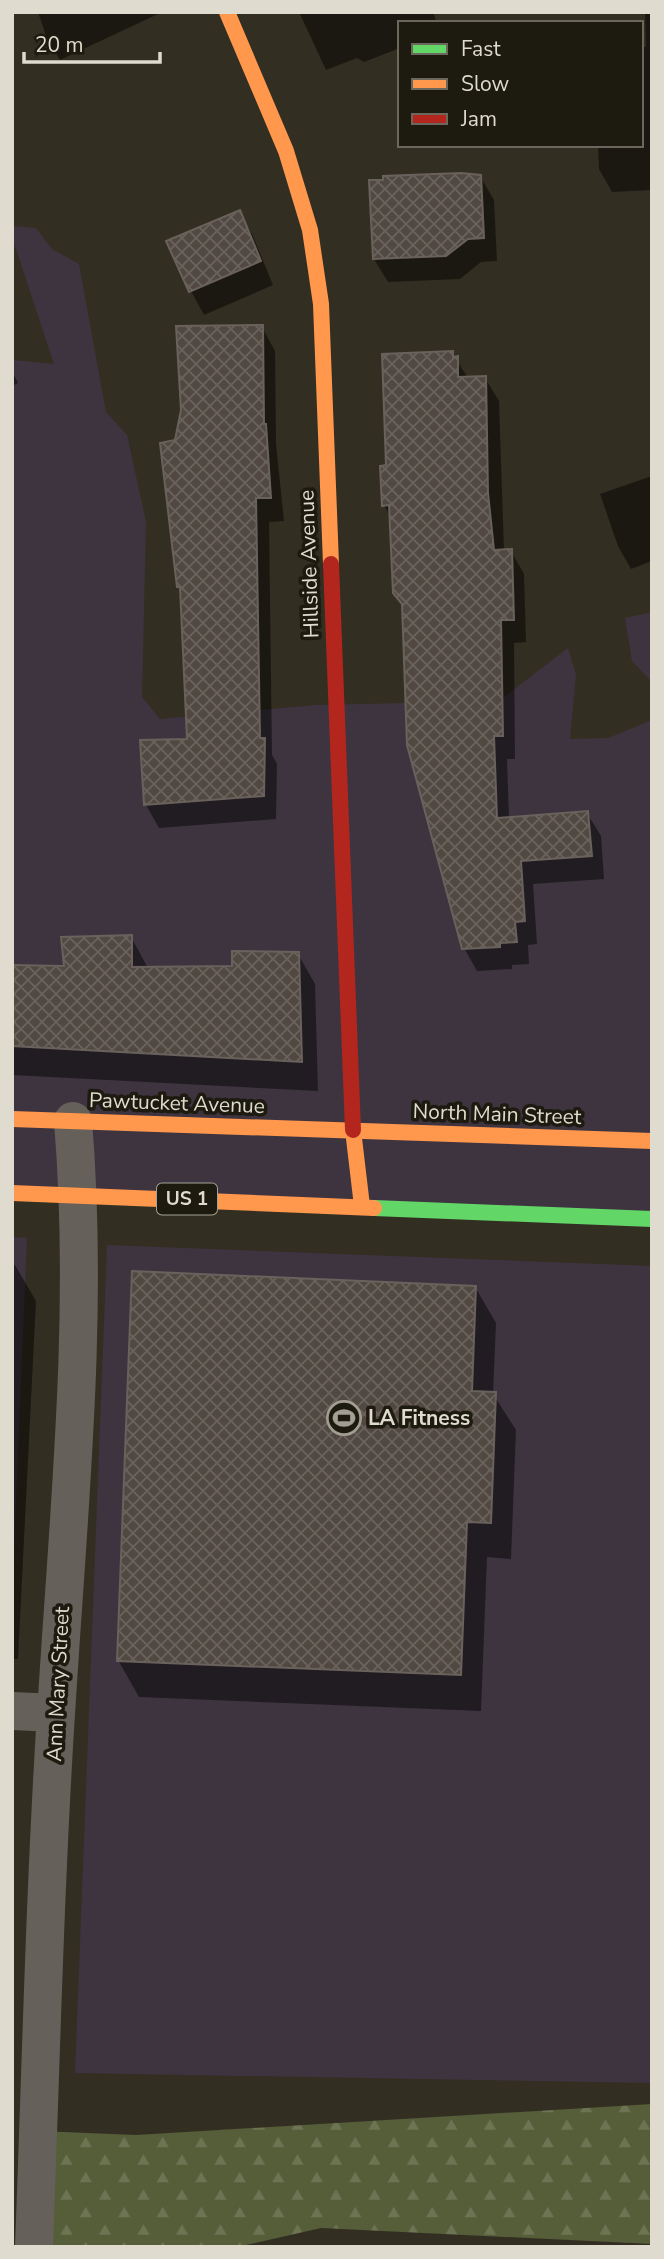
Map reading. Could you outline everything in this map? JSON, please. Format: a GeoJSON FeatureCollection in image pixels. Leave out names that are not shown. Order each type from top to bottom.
{"type":"FeatureCollection","features":[{"type":"Feature","properties":{"kind":"main road","name":"Hillside Avenue"},"geometry":{"type":"LineString","coordinates":[[227,12],[286,150],[310,230],[321,304],[346,1130],[362,1206]]}},
{"type":"Feature","properties":{"kind":"main road","name":"Pawtucket Avenue"},"geometry":{"type":"LineString","coordinates":[[12,1119],[346,1130]]}},
{"type":"Feature","properties":{"kind":"main road","name":"North Main Street"},"geometry":{"type":"LineString","coordinates":[[346,1130],[652,1142]]}},
{"type":"Feature","properties":{"kind":"main road","name":"US 1"},"geometry":{"type":"LineString","coordinates":[[12,1193],[652,1219]]}},
{"type":"Feature","properties":{"kind":"street","name":"Ann Mary Street"},"geometry":{"type":"LineString","coordinates":[[34,2247],[56,1713],[76,1384],[79,1195],[73,1121]]}},
{"type":"Feature","properties":{"kind":"street"},"geometry":{"type":"LineString","coordinates":[[12,1711],[56,1713]]}},
{"type":"Feature","properties":{"kind":"shaded area"},"geometry":{"type":"Polygon","coordinates":[[[12,226],[36,228],[52,249],[79,264],[106,412],[127,435],[146,522],[142,697],[160,719],[316,705],[499,701],[568,648],[576,675],[570,739],[608,738],[652,720],[652,1223],[12,1197],[12,360],[54,364],[12,237],[12,226]]]}},
{"type":"Feature","properties":{"kind":"shaded area"},"geometry":{"type":"Polygon","coordinates":[[[652,612],[652,682],[632,661],[625,618],[652,612]]]}},
{"type":"Feature","properties":{"kind":"shaded area"},"geometry":{"type":"Polygon","coordinates":[[[12,1237],[27,1238],[12,1597],[12,1237]]]}},
{"type":"Feature","properties":{"kind":"shaded area"},"geometry":{"type":"Polygon","coordinates":[[[107,1245],[652,1266],[652,2083],[75,2073],[107,1245]]]}},
{"type":"Feature","properties":{"kind":"green space"},"geometry":{"type":"Polygon","coordinates":[[[652,2104],[652,2244],[321,2228],[237,2247],[28,2247],[39,2131],[136,2135],[652,2104]]]}},
{"type":"Feature","properties":{"kind":"building"},"geometry":{"type":"Polygon","coordinates":[[[461,173],[481,175],[484,238],[468,239],[446,256],[373,259],[369,180],[383,180],[383,176],[461,173]]]}},
{"type":"Feature","properties":{"kind":"building"},"geometry":{"type":"Polygon","coordinates":[[[240,210],[261,261],[189,292],[166,241],[240,210]]]}},
{"type":"Feature","properties":{"kind":"building"},"geometry":{"type":"Polygon","coordinates":[[[263,325],[264,424],[271,498],[256,498],[260,738],[265,738],[264,796],[144,805],[140,740],[187,739],[180,587],[177,587],[160,443],[175,440],[181,410],[176,326],[263,325]]]}},
{"type":"Feature","properties":{"kind":"building"},"geometry":{"type":"Polygon","coordinates":[[[453,351],[453,357],[458,356],[458,377],[486,376],[488,493],[494,550],[512,549],[514,620],[501,620],[503,736],[494,736],[497,818],[588,811],[592,856],[521,861],[525,921],[515,922],[517,942],[500,943],[500,947],[462,949],[407,745],[402,604],[393,593],[389,505],[382,506],[380,466],[386,465],[382,354],[453,351]]]}},
{"type":"Feature","properties":{"kind":"building"},"geometry":{"type":"Polygon","coordinates":[[[132,935],[132,967],[232,966],[232,951],[299,952],[302,1062],[12,1046],[12,965],[64,966],[61,937],[132,935]]]}},
{"type":"Feature","properties":{"kind":"building"},"geometry":{"type":"Polygon","coordinates":[[[132,1271],[476,1286],[472,1391],[496,1392],[491,1523],[467,1522],[461,1675],[117,1661],[132,1271]]]}},
{"type":"Feature","properties":{"kind":"traffic: fast"},"geometry":{"type":"LineString","coordinates":[[374,1208],[652,1219]]}},
{"type":"Feature","properties":{"kind":"traffic: slow"},"geometry":{"type":"LineString","coordinates":[[227,12],[286,151],[310,230],[321,304],[331,564]]}},
{"type":"Feature","properties":{"kind":"traffic: slow"},"geometry":{"type":"LineString","coordinates":[[12,1119],[652,1141]]}},
{"type":"Feature","properties":{"kind":"traffic: slow"},"geometry":{"type":"LineString","coordinates":[[353,1130],[362,1206]]}},
{"type":"Feature","properties":{"kind":"traffic: slow"},"geometry":{"type":"LineString","coordinates":[[12,1193],[374,1208]]}},
{"type":"Feature","properties":{"kind":"traffic: jam"},"geometry":{"type":"LineString","coordinates":[[331,564],[353,1130]]}},
{"type":"Feature","properties":{"kind":"place","name":"LA Fitness"},"geometry":{"type":"Point","coordinates":[344,1418]}}]}
